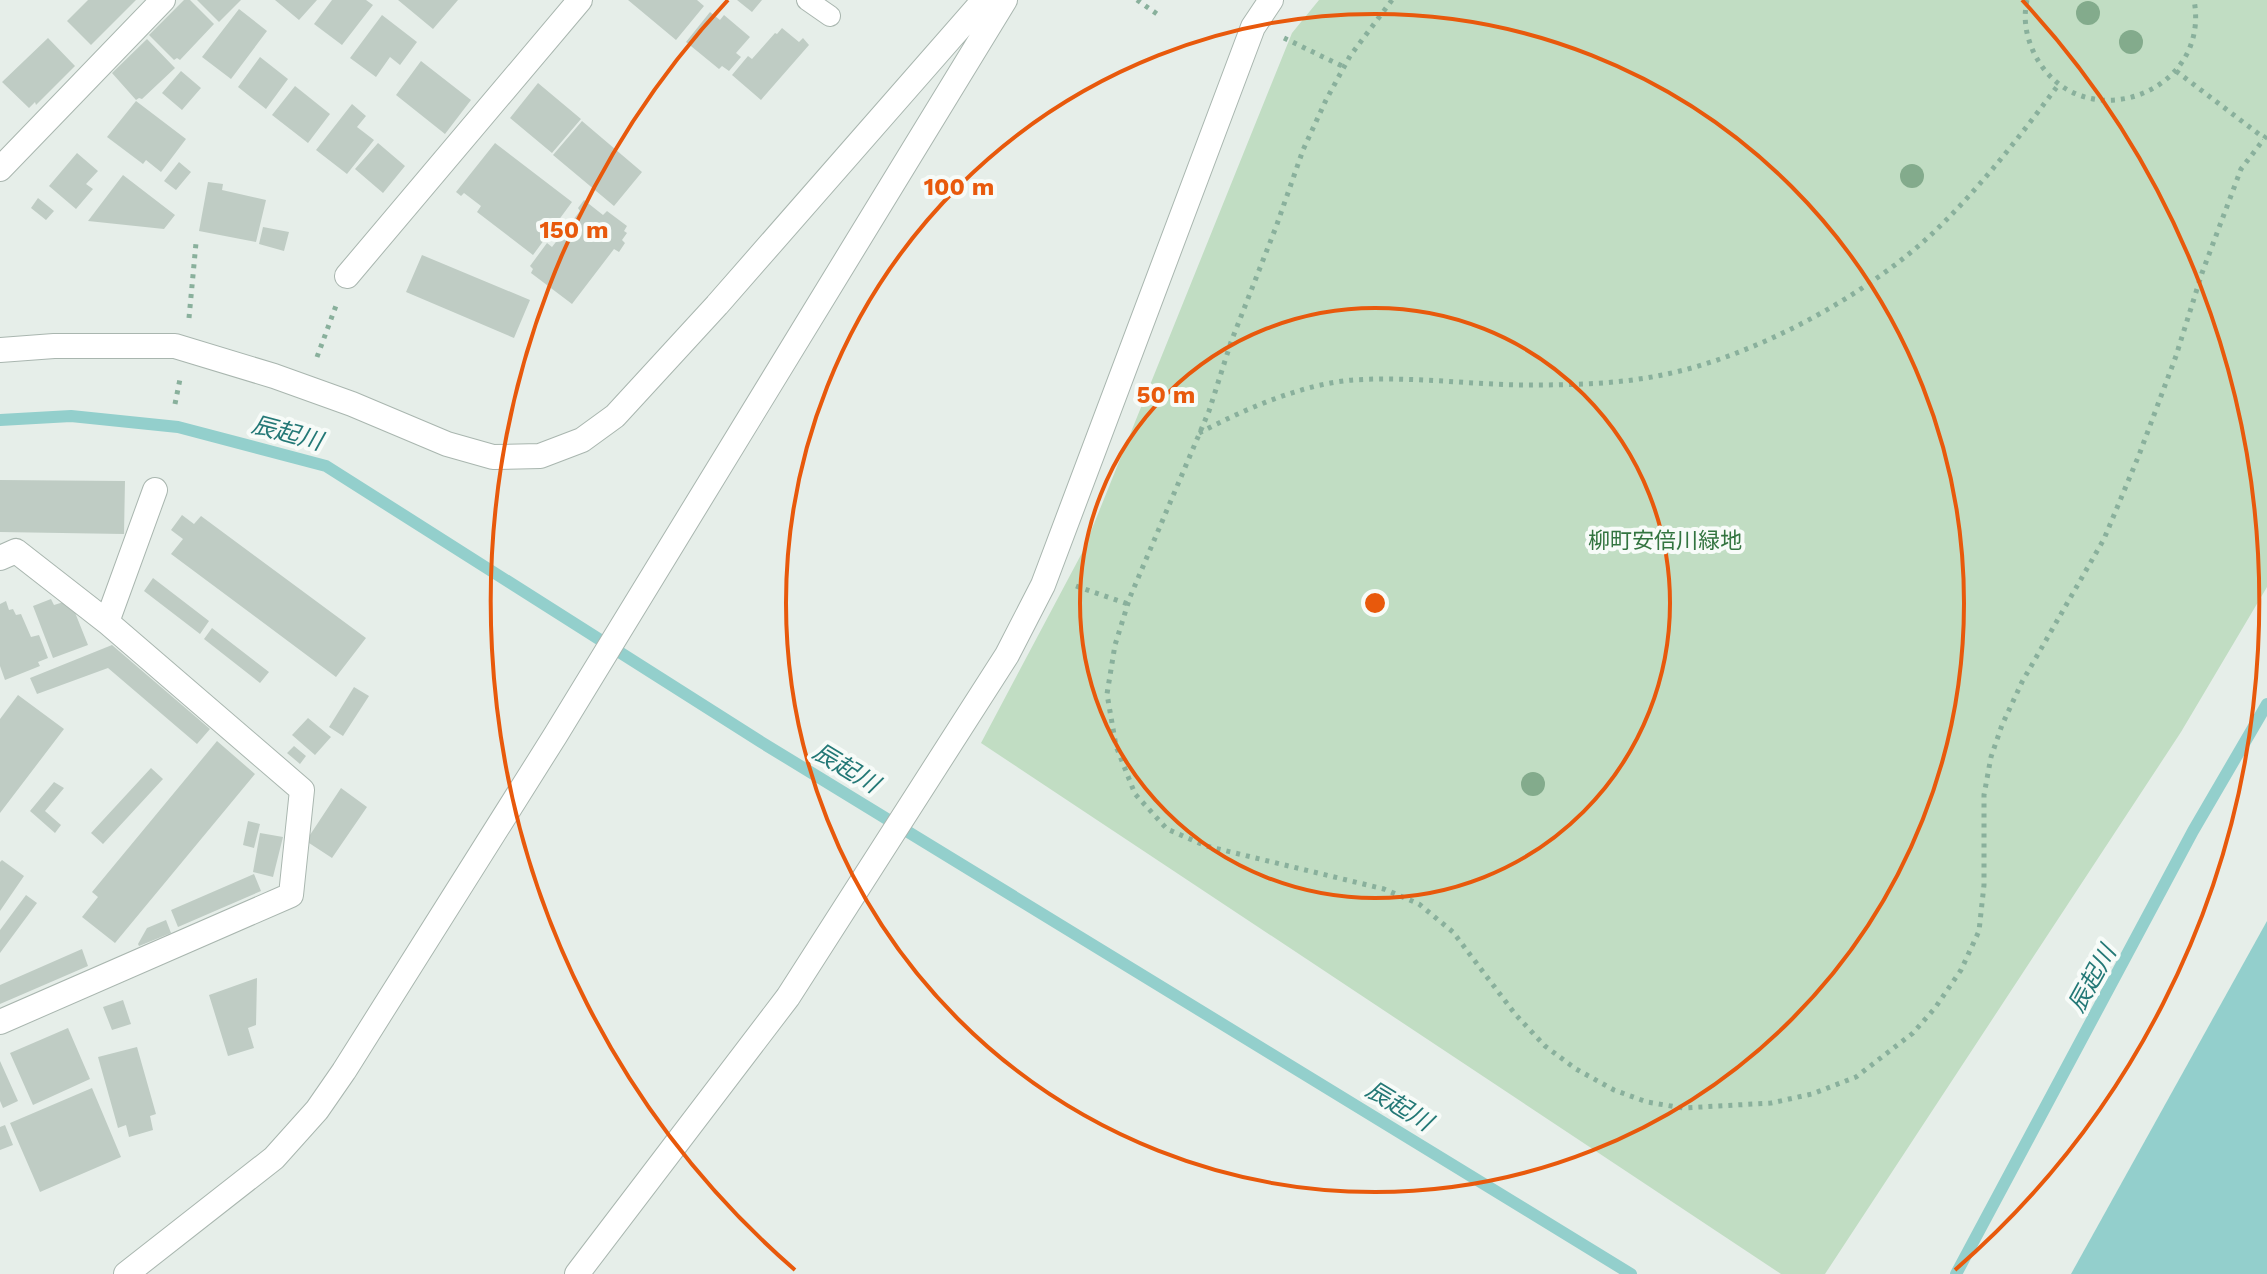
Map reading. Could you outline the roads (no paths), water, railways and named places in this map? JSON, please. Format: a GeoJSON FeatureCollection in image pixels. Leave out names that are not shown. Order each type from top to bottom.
{"type":"FeatureCollection","features":[{"type":"Feature","properties":{"kind":"street"},"geometry":{"type":"LineString","coordinates":[[0,169],[163,0]]}},
{"type":"Feature","properties":{"kind":"street"},"geometry":{"type":"LineString","coordinates":[[347,276],[580,0]]}},
{"type":"Feature","properties":{"kind":"street"},"geometry":{"type":"LineString","coordinates":[[0,350],[54,346],[175,346],[352,404],[447,444],[493,457],[540,456],[582,440],[615,416],[717,305],[984,0]]}},
{"type":"Feature","properties":{"kind":"street"},"geometry":{"type":"LineString","coordinates":[[126,1274],[274,1158],[317,1110],[372,1029],[555,736],[1005,0]]}},
{"type":"Feature","properties":{"kind":"street"},"geometry":{"type":"LineString","coordinates":[[577,1274],[788,997],[1007,655],[1047,576],[1255,24],[1271,0]]}},
{"type":"Feature","properties":{"kind":"street"},"geometry":{"type":"LineString","coordinates":[[107,622],[155,490]]}},
{"type":"Feature","properties":{"kind":"street"},"geometry":{"type":"LineString","coordinates":[[0,558],[16,551],[107,622],[302,790],[291,895],[0,1022]]}},
{"type":"Feature","properties":{"kind":"lane"},"geometry":{"type":"LineString","coordinates":[[807,0],[830,16]]}},
{"type":"Feature","properties":{"kind":"water"},"geometry":{"type":"Polygon","coordinates":[[[2267,921],[2267,1274],[2071,1274],[2267,921]]]}},
{"type":"Feature","properties":{"kind":"waterway","name":"辰起川"},"geometry":{"type":"LineString","coordinates":[[0,420],[71,416],[178,427],[326,466],[761,742],[1631,1274]]}},
{"type":"Feature","properties":{"kind":"waterway","name":"辰起川"},"geometry":{"type":"LineString","coordinates":[[1956,1274],[2193,831],[2267,704]]}},
{"type":"Feature","properties":{"kind":"park label","name":"柳町安倍川緑地"},"geometry":{"type":"Point","coordinates":[1665,540]}}]}
